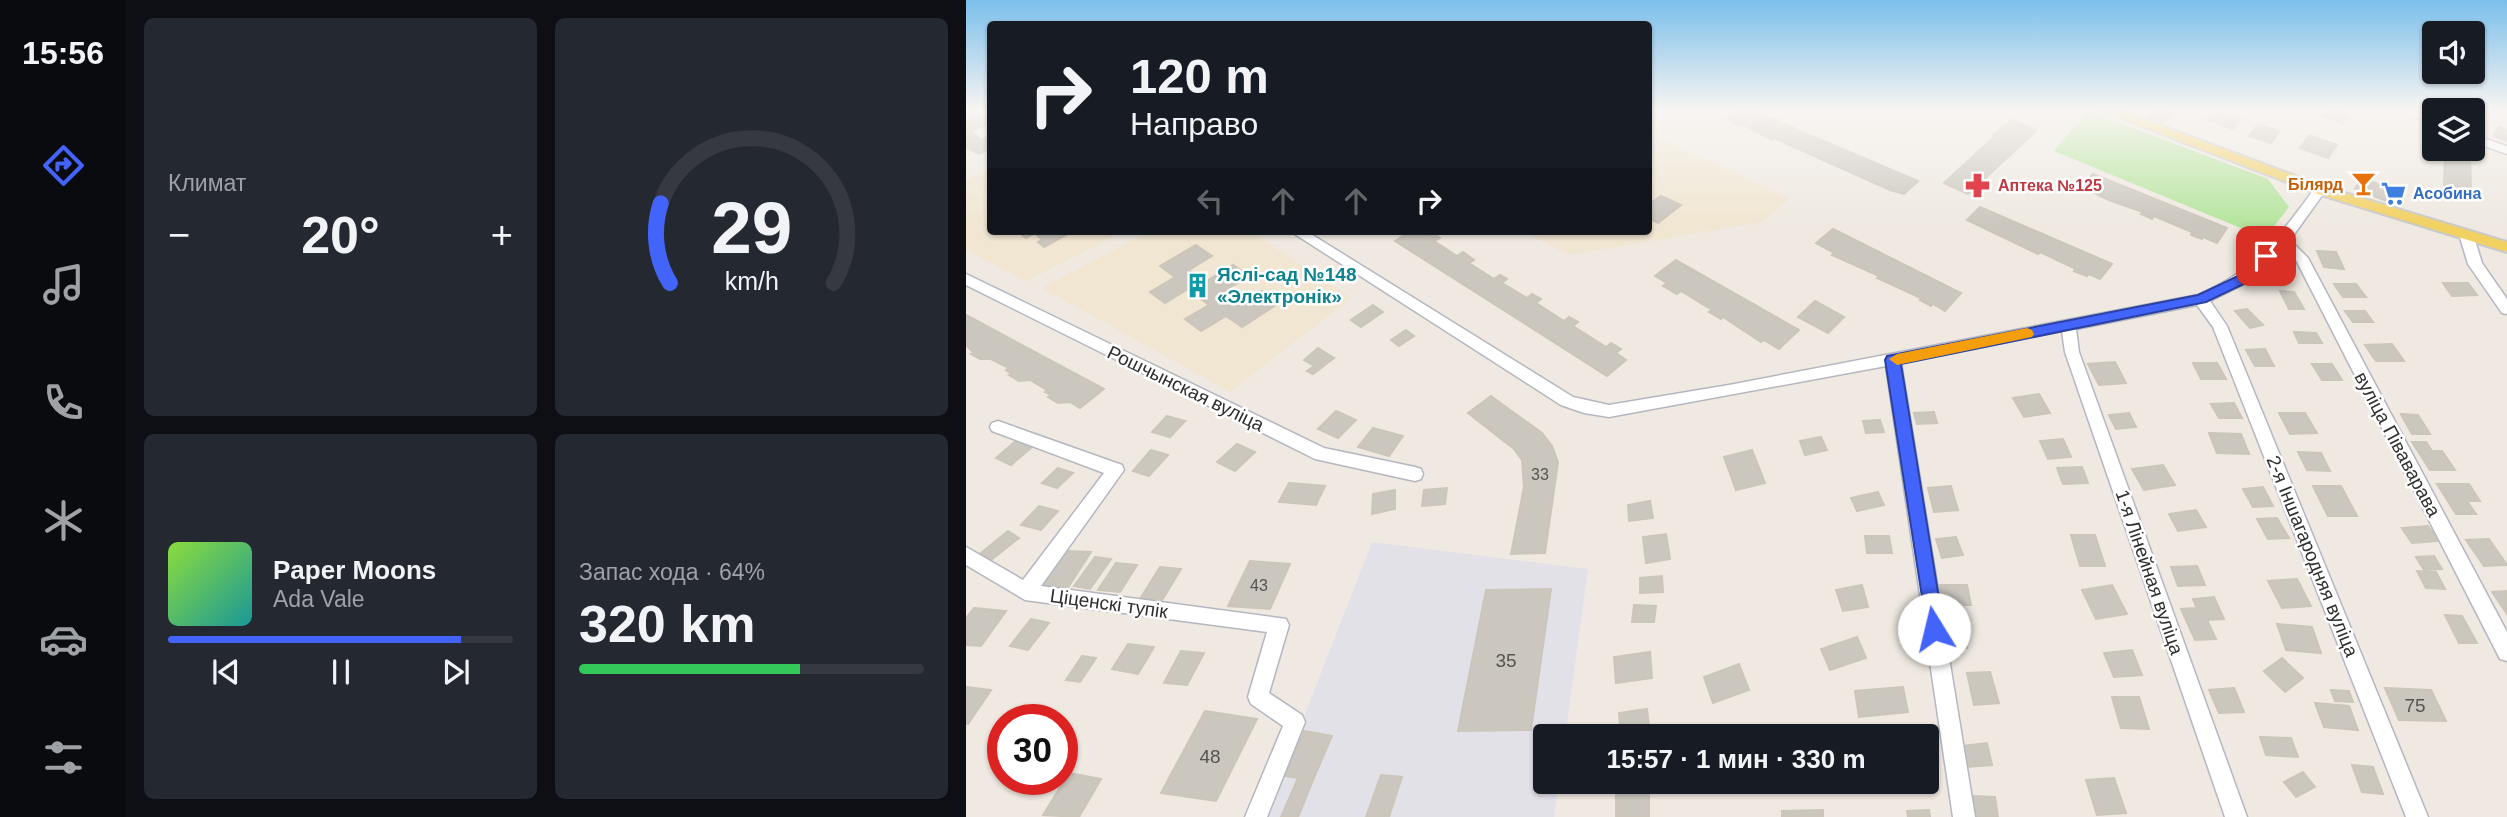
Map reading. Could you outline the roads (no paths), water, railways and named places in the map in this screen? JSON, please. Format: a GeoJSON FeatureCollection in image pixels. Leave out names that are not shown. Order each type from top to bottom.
{"type":"FeatureCollection","features":[{"type":"Feature","properties":{"kind":"main road"},"geometry":{"type":"LineString","coordinates":[[2204,147],[2320,190],[2507,247]]}},
{"type":"Feature","properties":{"kind":"street"},"geometry":{"type":"LineString","coordinates":[[1303,235],[1567,401],[1609,411],[1893,360],[2201,299],[2241,280],[2282,240],[2320,190]]}},
{"type":"Feature","properties":{"kind":"street"},"geometry":{"type":"LineString","coordinates":[[2466,234],[2475,264],[2507,309]]}},
{"type":"Feature","properties":{"kind":"street","name":"вуліца Піваварава"},"geometry":{"type":"LineString","coordinates":[[2282,240],[2301,258],[2507,652]]}},
{"type":"Feature","properties":{"kind":"street","name":"Рошчынская вуліца"},"geometry":{"type":"LineString","coordinates":[[966,279],[1321,454],[1415,474]]}},
{"type":"Feature","properties":{"kind":"street","name":"2-я Іншагародняя вуліца"},"geometry":{"type":"LineString","coordinates":[[2201,299],[2220,326],[2417,817]]}},
{"type":"Feature","properties":{"kind":"street","name":"1-я Лінейная вуліца"},"geometry":{"type":"LineString","coordinates":[[2068,325],[2072,352],[2236,817]]}},
{"type":"Feature","properties":{"kind":"street"},"geometry":{"type":"LineString","coordinates":[[1893,360],[1964,817]]}},
{"type":"Feature","properties":{"kind":"street","name":"Ціценскі тупік"},"geometry":{"type":"LineString","coordinates":[[998,426],[1116,470],[1025,592]]}},
{"type":"Feature","properties":{"kind":"street","name":"Ціценскі тупік"},"geometry":{"type":"LineString","coordinates":[[966,555],[1025,592],[1279,625],[1258,697],[1295,722],[1256,817]]}},
{"type":"Feature","properties":{"kind":"place","name":"Білярд"},"geometry":{"type":"Point","coordinates":[2363,184]}},
{"type":"Feature","properties":{"kind":"place","name":"Аптека №125"},"geometry":{"type":"Point","coordinates":[1978,185]}},
{"type":"Feature","properties":{"kind":"place","name":"Асобина"},"geometry":{"type":"Point","coordinates":[2393,193]}},
{"type":"Feature","properties":{"kind":"place","name":"Яслі-сад №148 «Электронік»"},"geometry":{"type":"Point","coordinates":[1197,285]}}]}
